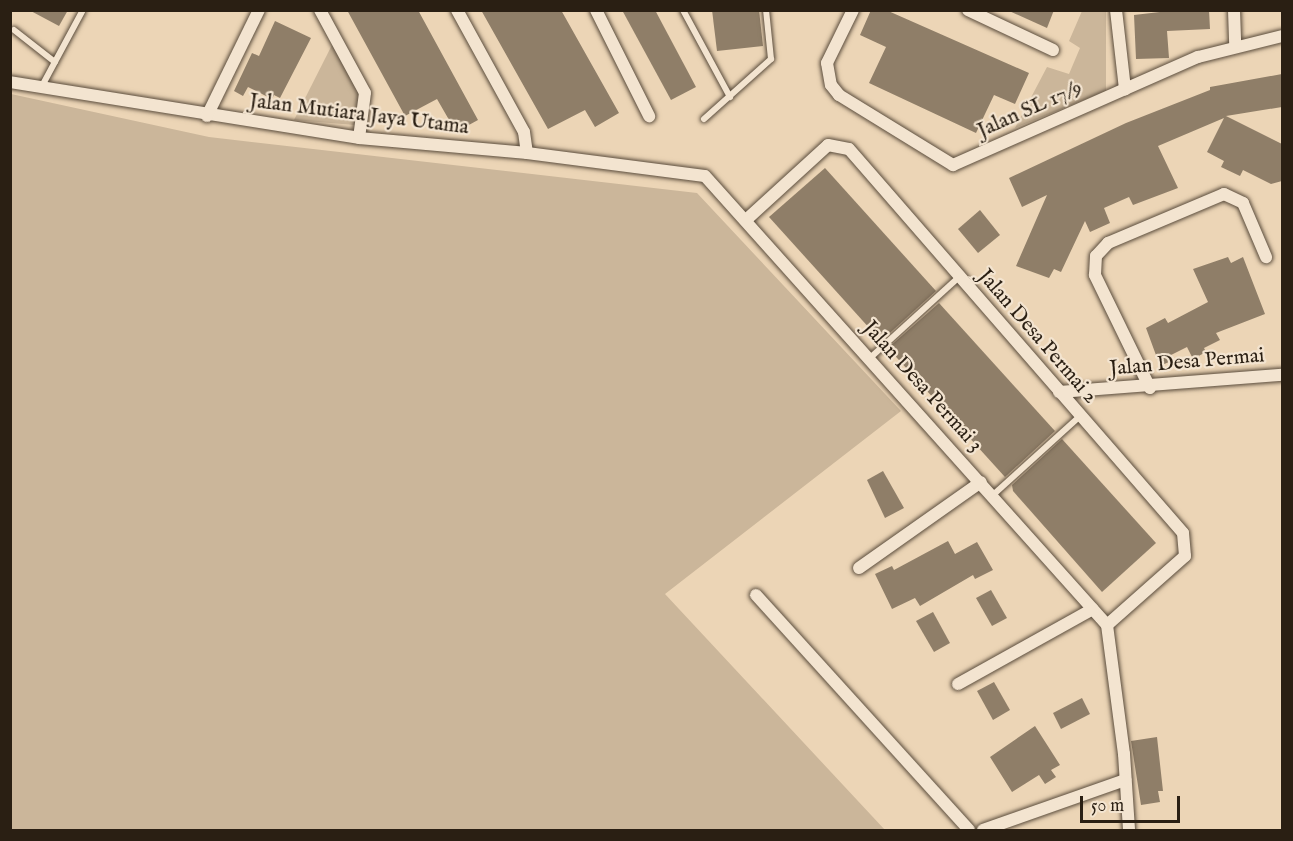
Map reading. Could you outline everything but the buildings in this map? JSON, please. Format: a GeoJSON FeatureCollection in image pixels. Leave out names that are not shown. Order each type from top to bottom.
{"type":"FeatureCollection","features":[{"type":"Feature","properties":{"kind":"street"},"geometry":{"type":"LineString","coordinates":[[207,116],[259,10]]}},
{"type":"Feature","properties":{"kind":"street"},"geometry":{"type":"LineString","coordinates":[[320,10],[364,93],[359,138]]}},
{"type":"Feature","properties":{"kind":"street"},"geometry":{"type":"LineString","coordinates":[[458,10],[525,132],[526,153]]}},
{"type":"Feature","properties":{"kind":"street"},"geometry":{"type":"LineString","coordinates":[[596,10],[649,116]]}},
{"type":"Feature","properties":{"kind":"street","name":"Jalan SL 17/9"},"geometry":{"type":"LineString","coordinates":[[853,10],[827,63],[829,80],[839,95],[953,165],[1125,89],[1235,45],[1282,36]]}},
{"type":"Feature","properties":{"kind":"street"},"geometry":{"type":"LineString","coordinates":[[968,10],[1053,50]]}},
{"type":"Feature","properties":{"kind":"street"},"geometry":{"type":"LineString","coordinates":[[1116,10],[1125,89]]}},
{"type":"Feature","properties":{"kind":"street"},"geometry":{"type":"LineString","coordinates":[[1234,10],[1235,45]]}},
{"type":"Feature","properties":{"kind":"street","name":"Jalan Mutiara Jaya Utama"},"geometry":{"type":"LineString","coordinates":[[10,82],[41,90],[359,138],[526,153],[705,176]]}},
{"type":"Feature","properties":{"kind":"street","name":"Jalan Desa Permai 2"},"geometry":{"type":"LineString","coordinates":[[746,220],[828,145],[849,149],[1183,533],[1185,556],[1107,625]]}},
{"type":"Feature","properties":{"kind":"street","name":"Jalan Desa Permai 3"},"geometry":{"type":"LineString","coordinates":[[705,176],[1107,625]]}},
{"type":"Feature","properties":{"kind":"street"},"geometry":{"type":"LineString","coordinates":[[1150,387],[1095,275],[1096,256],[1108,243],[1224,194],[1243,203],[1266,257]]}},
{"type":"Feature","properties":{"kind":"street","name":"Jalan Desa Permai"},"geometry":{"type":"LineString","coordinates":[[1059,392],[1150,387],[1282,375]]}},
{"type":"Feature","properties":{"kind":"street"},"geometry":{"type":"LineString","coordinates":[[860,568],[981,482]]}},
{"type":"Feature","properties":{"kind":"street"},"geometry":{"type":"LineString","coordinates":[[756,595],[969,831]]}},
{"type":"Feature","properties":{"kind":"street"},"geometry":{"type":"LineString","coordinates":[[958,684],[1093,609]]}},
{"type":"Feature","properties":{"kind":"street"},"geometry":{"type":"LineString","coordinates":[[1107,625],[1129,831]]}},
{"type":"Feature","properties":{"kind":"street"},"geometry":{"type":"LineString","coordinates":[[983,831],[1125,780]]}},
{"type":"Feature","properties":{"kind":"lane"},"geometry":{"type":"LineString","coordinates":[[41,90],[83,10]]}},
{"type":"Feature","properties":{"kind":"lane"},"geometry":{"type":"LineString","coordinates":[[683,10],[730,97]]}},
{"type":"Feature","properties":{"kind":"lane"},"geometry":{"type":"LineString","coordinates":[[704,119],[771,59],[766,10]]}},
{"type":"Feature","properties":{"kind":"lane"},"geometry":{"type":"LineString","coordinates":[[14,30],[56,62]]}},
{"type":"Feature","properties":{"kind":"lane"},"geometry":{"type":"LineString","coordinates":[[870,358],[959,277]]}},
{"type":"Feature","properties":{"kind":"lane"},"geometry":{"type":"LineString","coordinates":[[993,495],[1080,416]]}},
{"type":"Feature","properties":{"kind":"shaded area"},"geometry":{"type":"Polygon","coordinates":[[[1082,11],[1106,11],[1106,91],[1015,128],[1047,67],[1069,74],[1080,48],[1069,41],[1082,11]]]}},
{"type":"Feature","properties":{"kind":"shaded area"},"geometry":{"type":"Polygon","coordinates":[[[333,43],[360,93],[355,125],[294,120],[333,43]]]}},
{"type":"Feature","properties":{"kind":"shaded area"},"geometry":{"type":"Polygon","coordinates":[[[11,94],[209,137],[697,193],[901,411],[665,594],[885,830],[11,830],[11,94]]]}}]}
